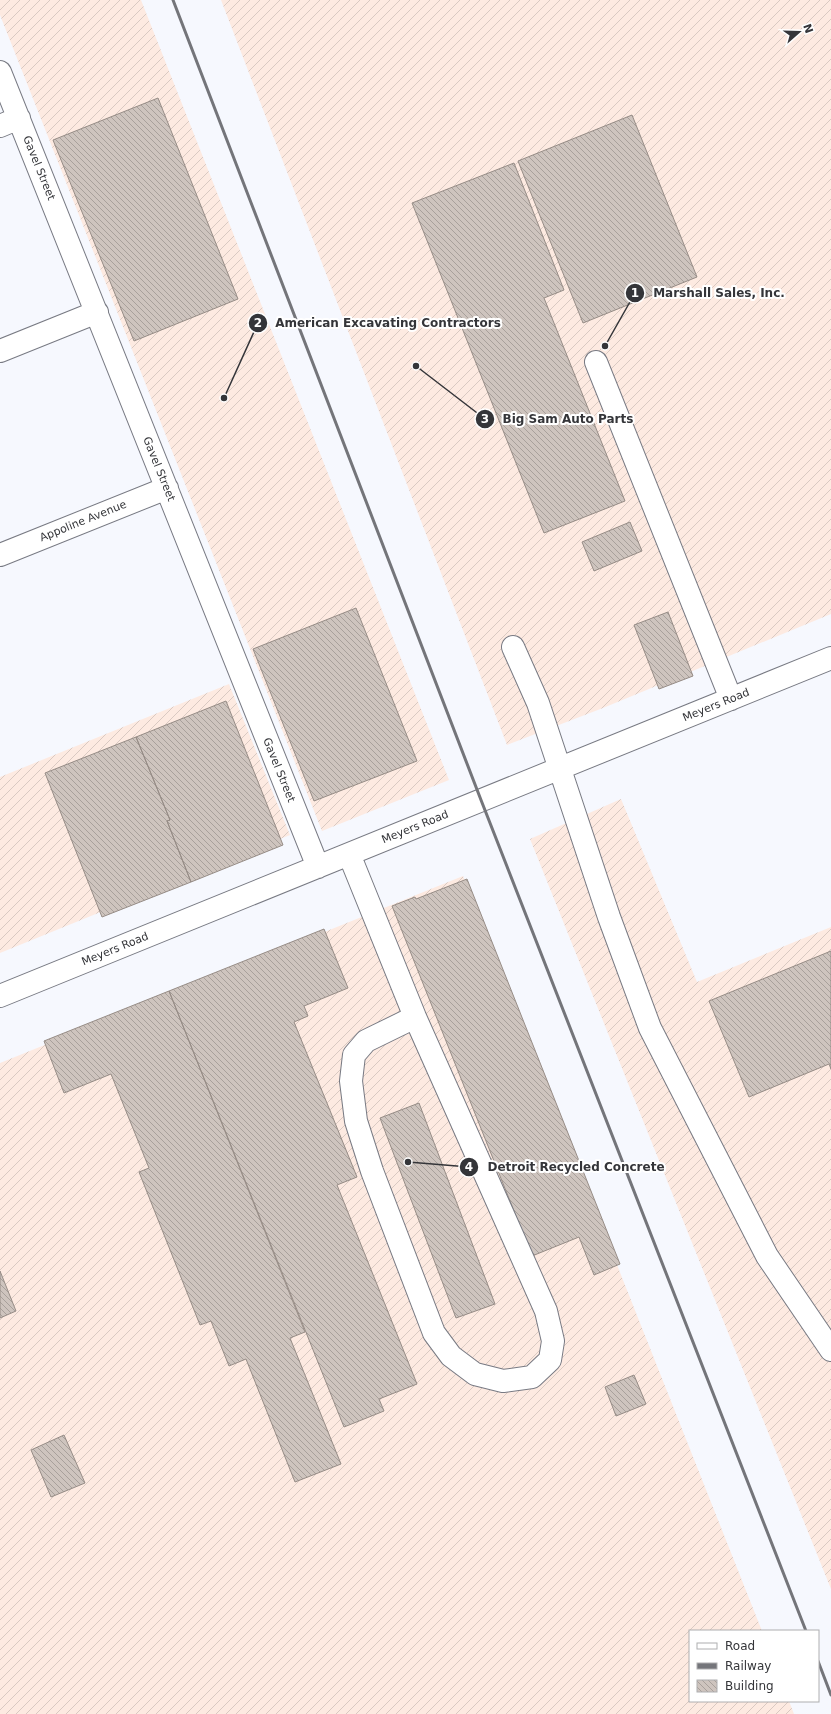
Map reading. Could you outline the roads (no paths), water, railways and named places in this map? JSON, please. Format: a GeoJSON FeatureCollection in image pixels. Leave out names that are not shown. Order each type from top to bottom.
{"type":"FeatureCollection","features":[{"type":"Feature","properties":{"kind":"street","name":"Gavel Street"},"geometry":{"type":"LineString","coordinates":[[0,72],[9,122],[96,312],[318,867]]}},
{"type":"Feature","properties":{"kind":"street"},"geometry":{"type":"LineString","coordinates":[[0,351],[96,312]]}},
{"type":"Feature","properties":{"kind":"street"},"geometry":{"type":"LineString","coordinates":[[596,362],[731,699]]}},
{"type":"Feature","properties":{"kind":"street","name":"Appoline Avenue"},"geometry":{"type":"LineString","coordinates":[[0,555],[166,488]]}},
{"type":"Feature","properties":{"kind":"street"},"geometry":{"type":"LineString","coordinates":[[513,647],[538,703],[609,917],[650,1028],[767,1256],[831,1350]]}},
{"type":"Feature","properties":{"kind":"street","name":"Meyers Road"},"geometry":{"type":"LineString","coordinates":[[0,996],[831,658]]}},
{"type":"Feature","properties":{"kind":"street"},"geometry":{"type":"LineString","coordinates":[[349,854],[415,1017],[546,1312],[553,1341],[550,1360],[532,1377],[503,1381],[475,1374],[451,1356],[434,1333],[367,1156],[356,1121],[351,1081],[354,1054],[366,1042],[415,1017]]}},
{"type":"Feature","properties":{"kind":"railway"},"geometry":{"type":"LineString","coordinates":[[173,0],[481,800],[806,1630]]}},
{"type":"Feature","properties":{"kind":"railway"},"geometry":{"type":"LineString","coordinates":[[819,1664],[831,1695]]}},
{"type":"Feature","properties":{"kind":"place","name":"Marshall Sales, Inc."},"geometry":{"type":"Point","coordinates":[605,346]}},
{"type":"Feature","properties":{"kind":"place","name":"Big Sam Auto Parts"},"geometry":{"type":"Point","coordinates":[416,366]}},
{"type":"Feature","properties":{"kind":"place","name":"American Excavating Contractors"},"geometry":{"type":"Point","coordinates":[224,398]}},
{"type":"Feature","properties":{"kind":"place","name":"Detroit Recycled Concrete"},"geometry":{"type":"Point","coordinates":[408,1162]}}]}
